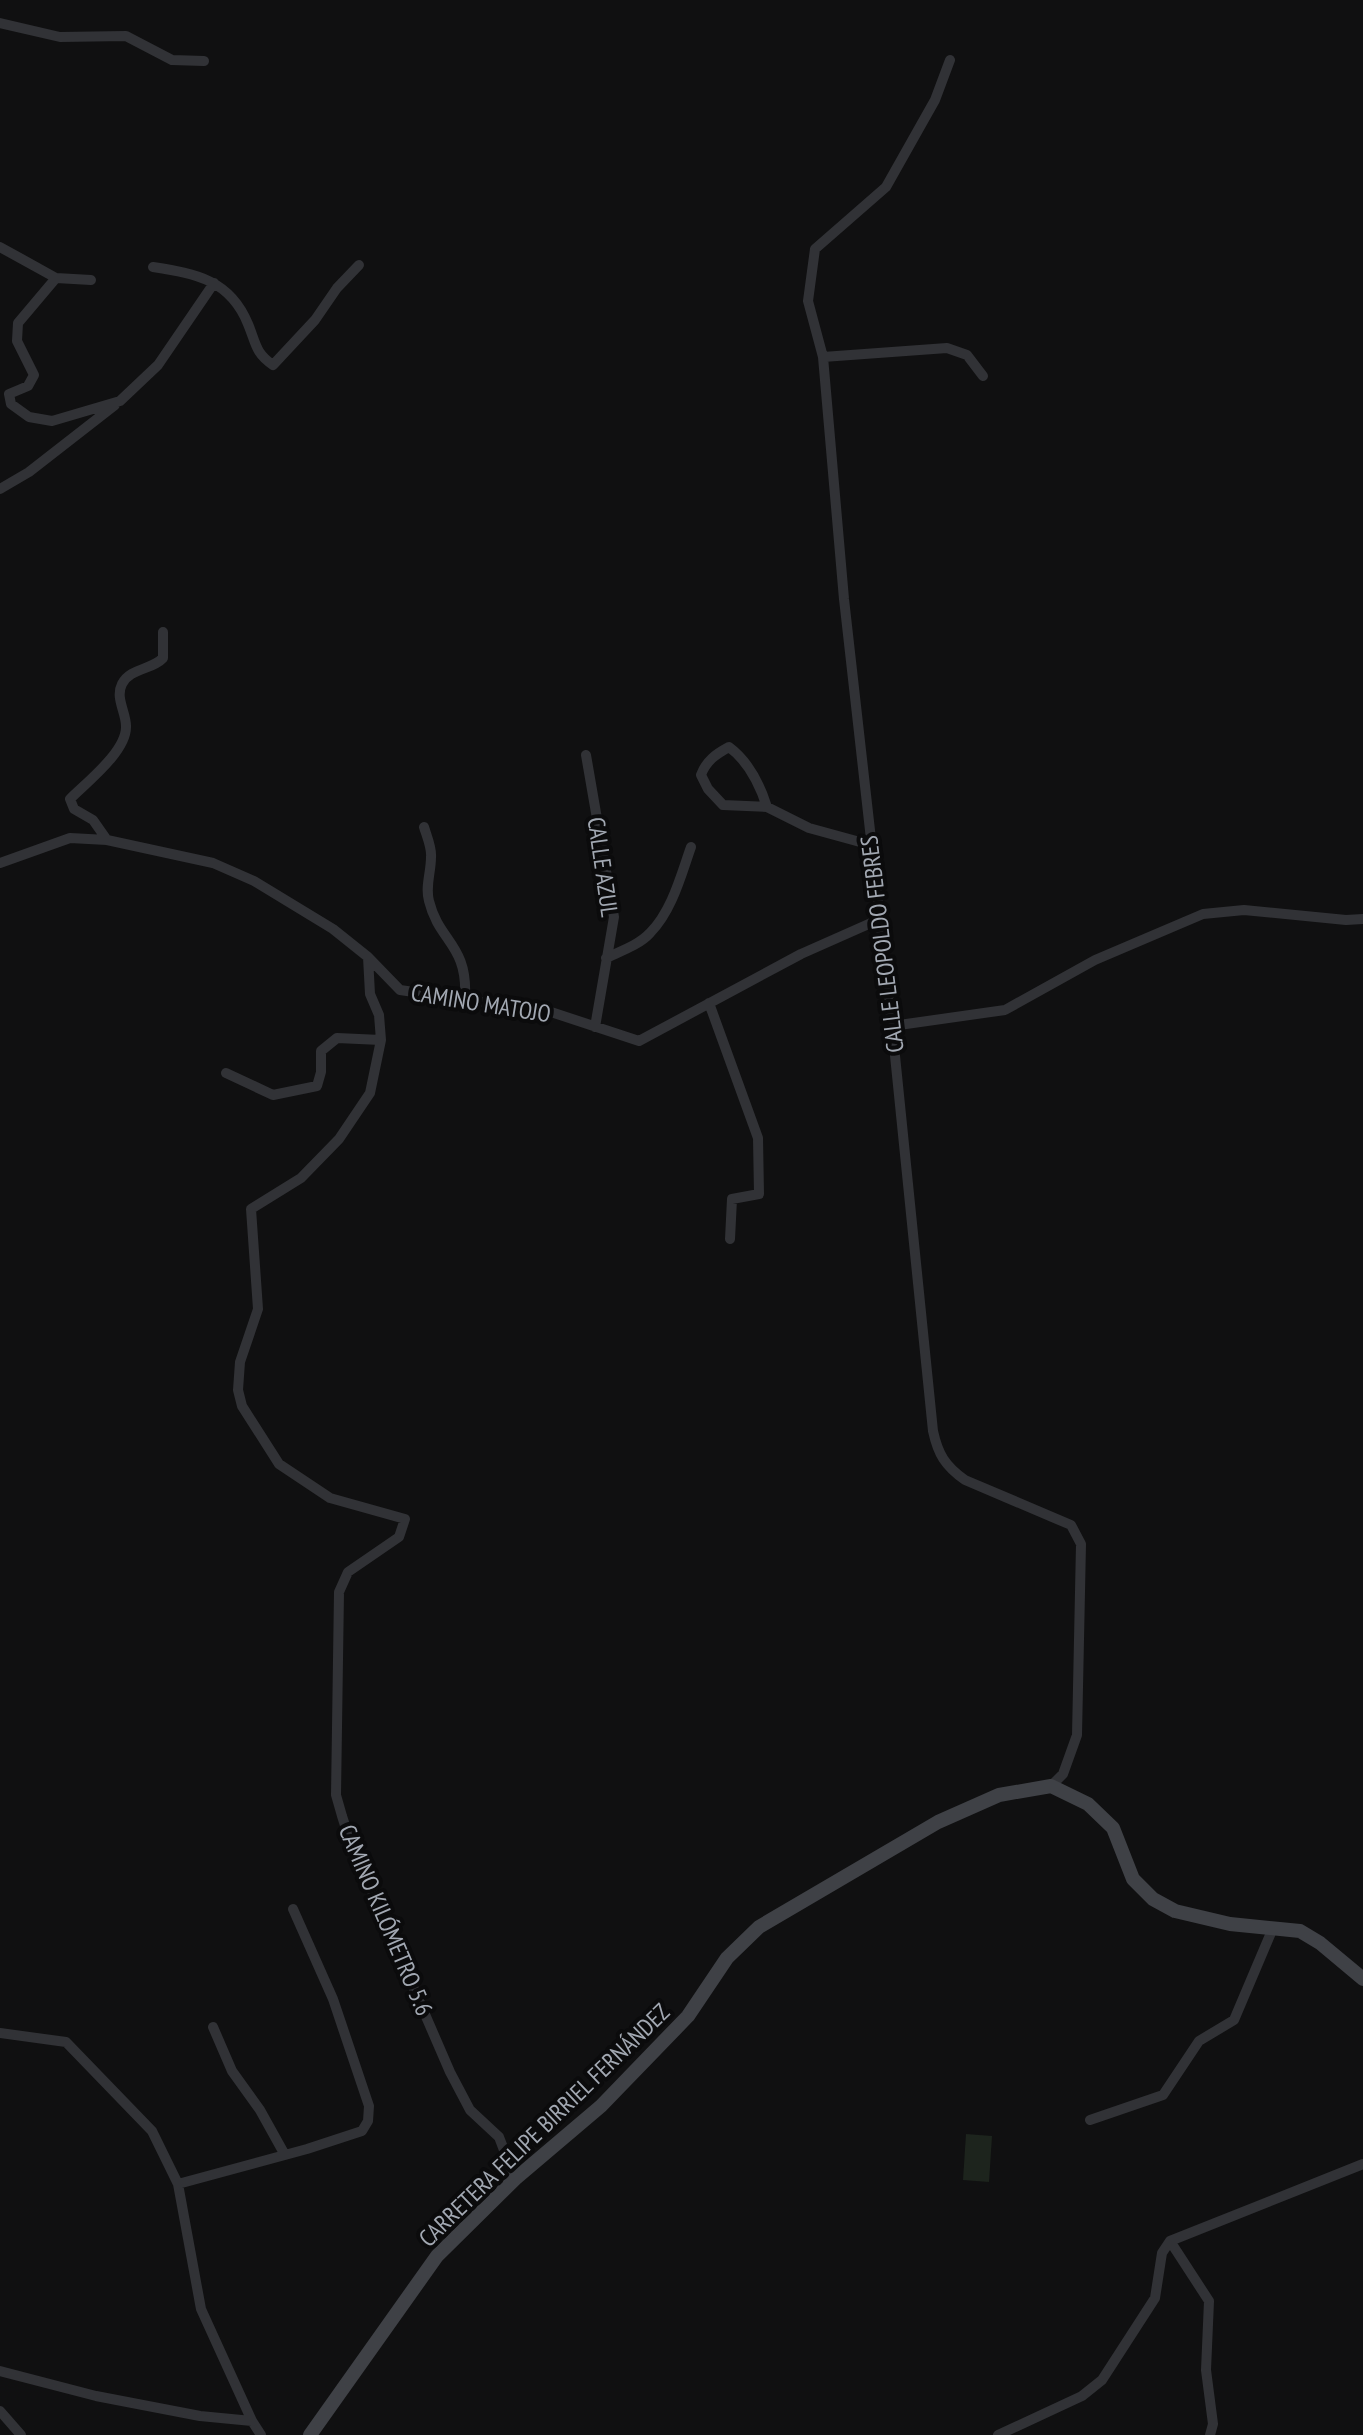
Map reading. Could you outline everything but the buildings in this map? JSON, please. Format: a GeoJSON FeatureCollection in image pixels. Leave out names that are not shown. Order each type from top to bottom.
{"type":"FeatureCollection","features":[{"type":"Feature","properties":{"kind":"street"},"geometry":{"type":"LineString","coordinates":[[0,23],[60,37],[126,36],[172,60],[204,61]]}},
{"type":"Feature","properties":{"kind":"street","name":"CALLE LEOPOLDO FEBRES"},"geometry":{"type":"LineString","coordinates":[[950,60],[935,100],[886,187],[815,249],[808,301],[823,357],[844,599],[933,1431],[939,1454],[952,1471],[965,1480],[1071,1525],[1081,1544],[1077,1735],[1063,1774],[1051,1786]]}},
{"type":"Feature","properties":{"kind":"street"},"geometry":{"type":"LineString","coordinates":[[0,247],[56,278],[91,280]]}},
{"type":"Feature","properties":{"kind":"street"},"geometry":{"type":"LineString","coordinates":[[153,267],[184,272],[214,283],[235,298],[259,356],[273,365],[315,320],[337,288],[359,265]]}},
{"type":"Feature","properties":{"kind":"street"},"geometry":{"type":"LineString","coordinates":[[56,278],[18,323],[17,341],[34,375],[28,386],[9,394],[11,404],[29,417],[52,421],[120,401]]}},
{"type":"Feature","properties":{"kind":"street"},"geometry":{"type":"LineString","coordinates":[[0,489],[29,472],[120,401],[158,365],[214,283]]}},
{"type":"Feature","properties":{"kind":"street"},"geometry":{"type":"LineString","coordinates":[[823,357],[947,348],[967,355],[983,376]]}},
{"type":"Feature","properties":{"kind":"street"},"geometry":{"type":"LineString","coordinates":[[107,840],[93,820],[74,809],[70,799],[115,755],[124,742],[126,725],[120,704],[120,687],[127,677],[156,666],[163,658],[163,632]]}},
{"type":"Feature","properties":{"kind":"street"},"geometry":{"type":"LineString","coordinates":[[767,807],[760,786],[729,747],[716,753],[704,765],[701,775],[708,789],[723,805],[767,807],[809,828],[871,845]]}},
{"type":"Feature","properties":{"kind":"street","name":"CALLE AZUL"},"geometry":{"type":"LineString","coordinates":[[586,755],[614,917],[595,1027]]}},
{"type":"Feature","properties":{"kind":"street"},"geometry":{"type":"LineString","coordinates":[[424,827],[432,855],[427,887],[429,903],[459,953],[466,978],[465,998]]}},
{"type":"Feature","properties":{"kind":"street","name":"CAMINO MATOJO"},"geometry":{"type":"LineString","coordinates":[[0,863],[70,838],[107,840],[213,863],[254,881],[310,913],[368,957],[400,990],[551,1012],[639,1041],[801,954],[880,919]]}},
{"type":"Feature","properties":{"kind":"street"},"geometry":{"type":"LineString","coordinates":[[606,958],[649,935],[660,921],[691,847]]}},
{"type":"Feature","properties":{"kind":"street"},"geometry":{"type":"LineString","coordinates":[[892,1026],[1005,1010],[1095,960],[1203,914],[1244,910],[1363,919]]}},
{"type":"Feature","properties":{"kind":"street","name":"CAMINO KILÓMETRO 5.6"},"geometry":{"type":"LineString","coordinates":[[368,957],[370,994],[379,1015],[381,1040],[370,1093],[339,1139],[301,1178],[251,1209],[258,1309],[240,1362],[238,1390],[242,1406],[279,1464],[330,1498],[405,1519],[399,1537],[348,1572],[339,1592],[336,1795],[350,1841],[450,2072],[470,2110],[499,2137],[515,2179]]}},
{"type":"Feature","properties":{"kind":"street"},"geometry":{"type":"LineString","coordinates":[[709,1003],[758,1138],[759,1194],[732,1199],[730,1239]]}},
{"type":"Feature","properties":{"kind":"street"},"geometry":{"type":"LineString","coordinates":[[226,1073],[273,1095],[288,1093],[317,1086],[321,1051],[337,1038],[381,1040]]}},
{"type":"Feature","properties":{"kind":"street"},"geometry":{"type":"LineString","coordinates":[[1051,1786],[1088,1804],[1113,1828],[1133,1879],[1153,1899],[1175,1911],[1230,1924],[1300,1931],[1320,1943],[1363,1979]]}},
{"type":"Feature","properties":{"kind":"street","name":"CARRETERA FELIPE BIRRIEL FERNÁNDEZ"},"geometry":{"type":"LineString","coordinates":[[310,2435],[437,2256],[515,2179],[601,2106],[688,2016],[727,1958],[759,1927],[938,1822],[999,1795],[1051,1786]]}},
{"type":"Feature","properties":{"kind":"street"},"geometry":{"type":"LineString","coordinates":[[178,2184],[362,2131],[368,2121],[369,2106],[333,1999],[293,1909]]}},
{"type":"Feature","properties":{"kind":"street"},"geometry":{"type":"LineString","coordinates":[[1090,2120],[1163,2095],[1199,2041],[1234,2020],[1273,1928]]}},
{"type":"Feature","properties":{"kind":"street"},"geometry":{"type":"LineString","coordinates":[[213,2027],[232,2071],[260,2110],[285,2155]]}},
{"type":"Feature","properties":{"kind":"street"},"geometry":{"type":"LineString","coordinates":[[0,2033],[66,2042],[152,2131],[178,2184],[201,2309],[261,2435]]}},
{"type":"Feature","properties":{"kind":"street"},"geometry":{"type":"LineString","coordinates":[[998,2435],[1082,2396],[1102,2380],[1155,2298],[1162,2253],[1170,2241],[1363,2164]]}},
{"type":"Feature","properties":{"kind":"street"},"geometry":{"type":"LineString","coordinates":[[1170,2241],[1209,2301],[1206,2370],[1213,2424],[1210,2435]]}},
{"type":"Feature","properties":{"kind":"street"},"geometry":{"type":"LineString","coordinates":[[0,2371],[126,2402],[200,2416],[252,2421]]}},
{"type":"Feature","properties":{"kind":"street"},"geometry":{"type":"LineString","coordinates":[[0,2411],[21,2435]]}},
{"type":"Feature","properties":{"kind":"shaded area"},"geometry":{"type":"Polygon","coordinates":[[[966,2134],[992,2136],[989,2182],[963,2180],[966,2134]]]}}]}
